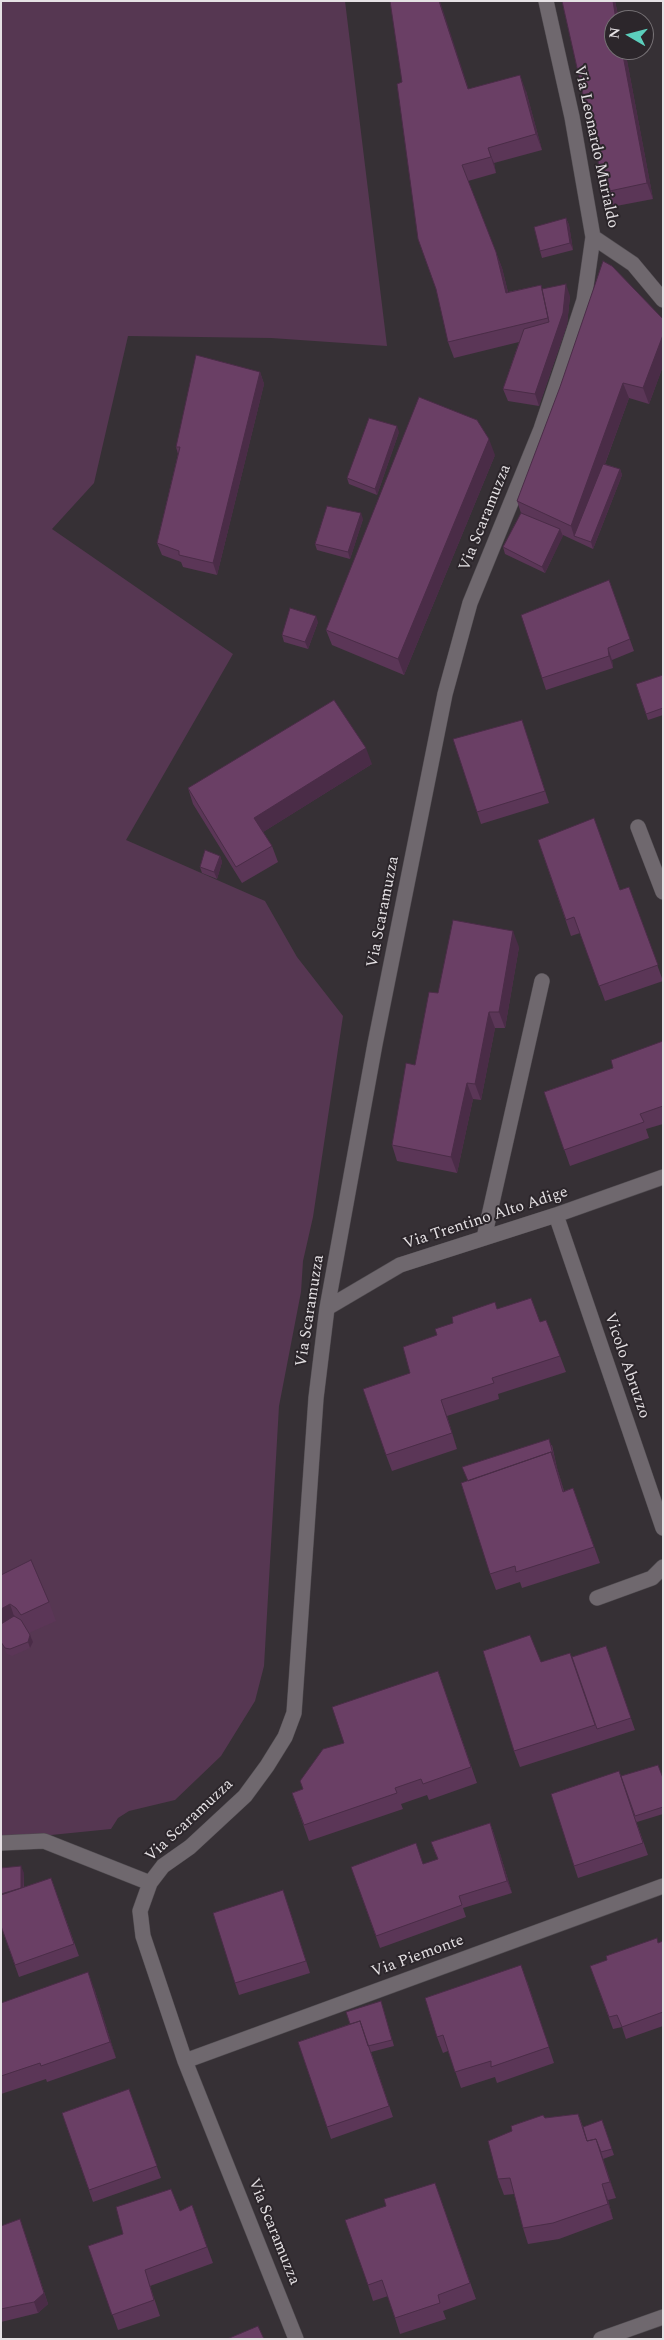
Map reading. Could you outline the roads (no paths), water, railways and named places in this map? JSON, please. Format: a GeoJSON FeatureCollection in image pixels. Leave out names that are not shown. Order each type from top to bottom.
{"type":"FeatureCollection","features":[{"type":"Feature","properties":{"kind":"street","name":"Via Leonardo Murialdo"},"geometry":{"type":"LineString","coordinates":[[546,1],[572,117],[593,236],[633,264],[663,300]]}},
{"type":"Feature","properties":{"kind":"street","name":"Via Scaramuzza"},"geometry":{"type":"LineString","coordinates":[[296,2339],[185,2061],[143,1936],[140,1911],[150,1883],[164,1866],[190,1847],[245,1796],[285,1737],[294,1713],[316,1398],[327,1308],[375,1044],[448,685],[470,603],[541,429],[564,361],[584,300],[593,236]]}},
{"type":"Feature","properties":{"kind":"street"},"geometry":{"type":"LineString","coordinates":[[638,827],[663,892]]}},
{"type":"Feature","properties":{"kind":"street"},"geometry":{"type":"LineString","coordinates":[[484,1238],[542,981]]}},
{"type":"Feature","properties":{"kind":"street","name":"Via Trentino Alto Adige"},"geometry":{"type":"LineString","coordinates":[[327,1308],[400,1265],[556,1215],[663,1177]]}},
{"type":"Feature","properties":{"kind":"street","name":"Vicolo Abruzzo"},"geometry":{"type":"LineString","coordinates":[[556,1215],[663,1528]]}},
{"type":"Feature","properties":{"kind":"street"},"geometry":{"type":"LineString","coordinates":[[597,1598],[652,1578],[663,1567]]}},
{"type":"Feature","properties":{"kind":"street"},"geometry":{"type":"LineString","coordinates":[[1,1843],[44,1841],[150,1883]]}},
{"type":"Feature","properties":{"kind":"street","name":"Via Piemonte"},"geometry":{"type":"LineString","coordinates":[[185,2061],[663,1886]]}},
{"type":"Feature","properties":{"kind":"street"},"geometry":{"type":"LineString","coordinates":[[601,2339],[663,2317]]}}]}
